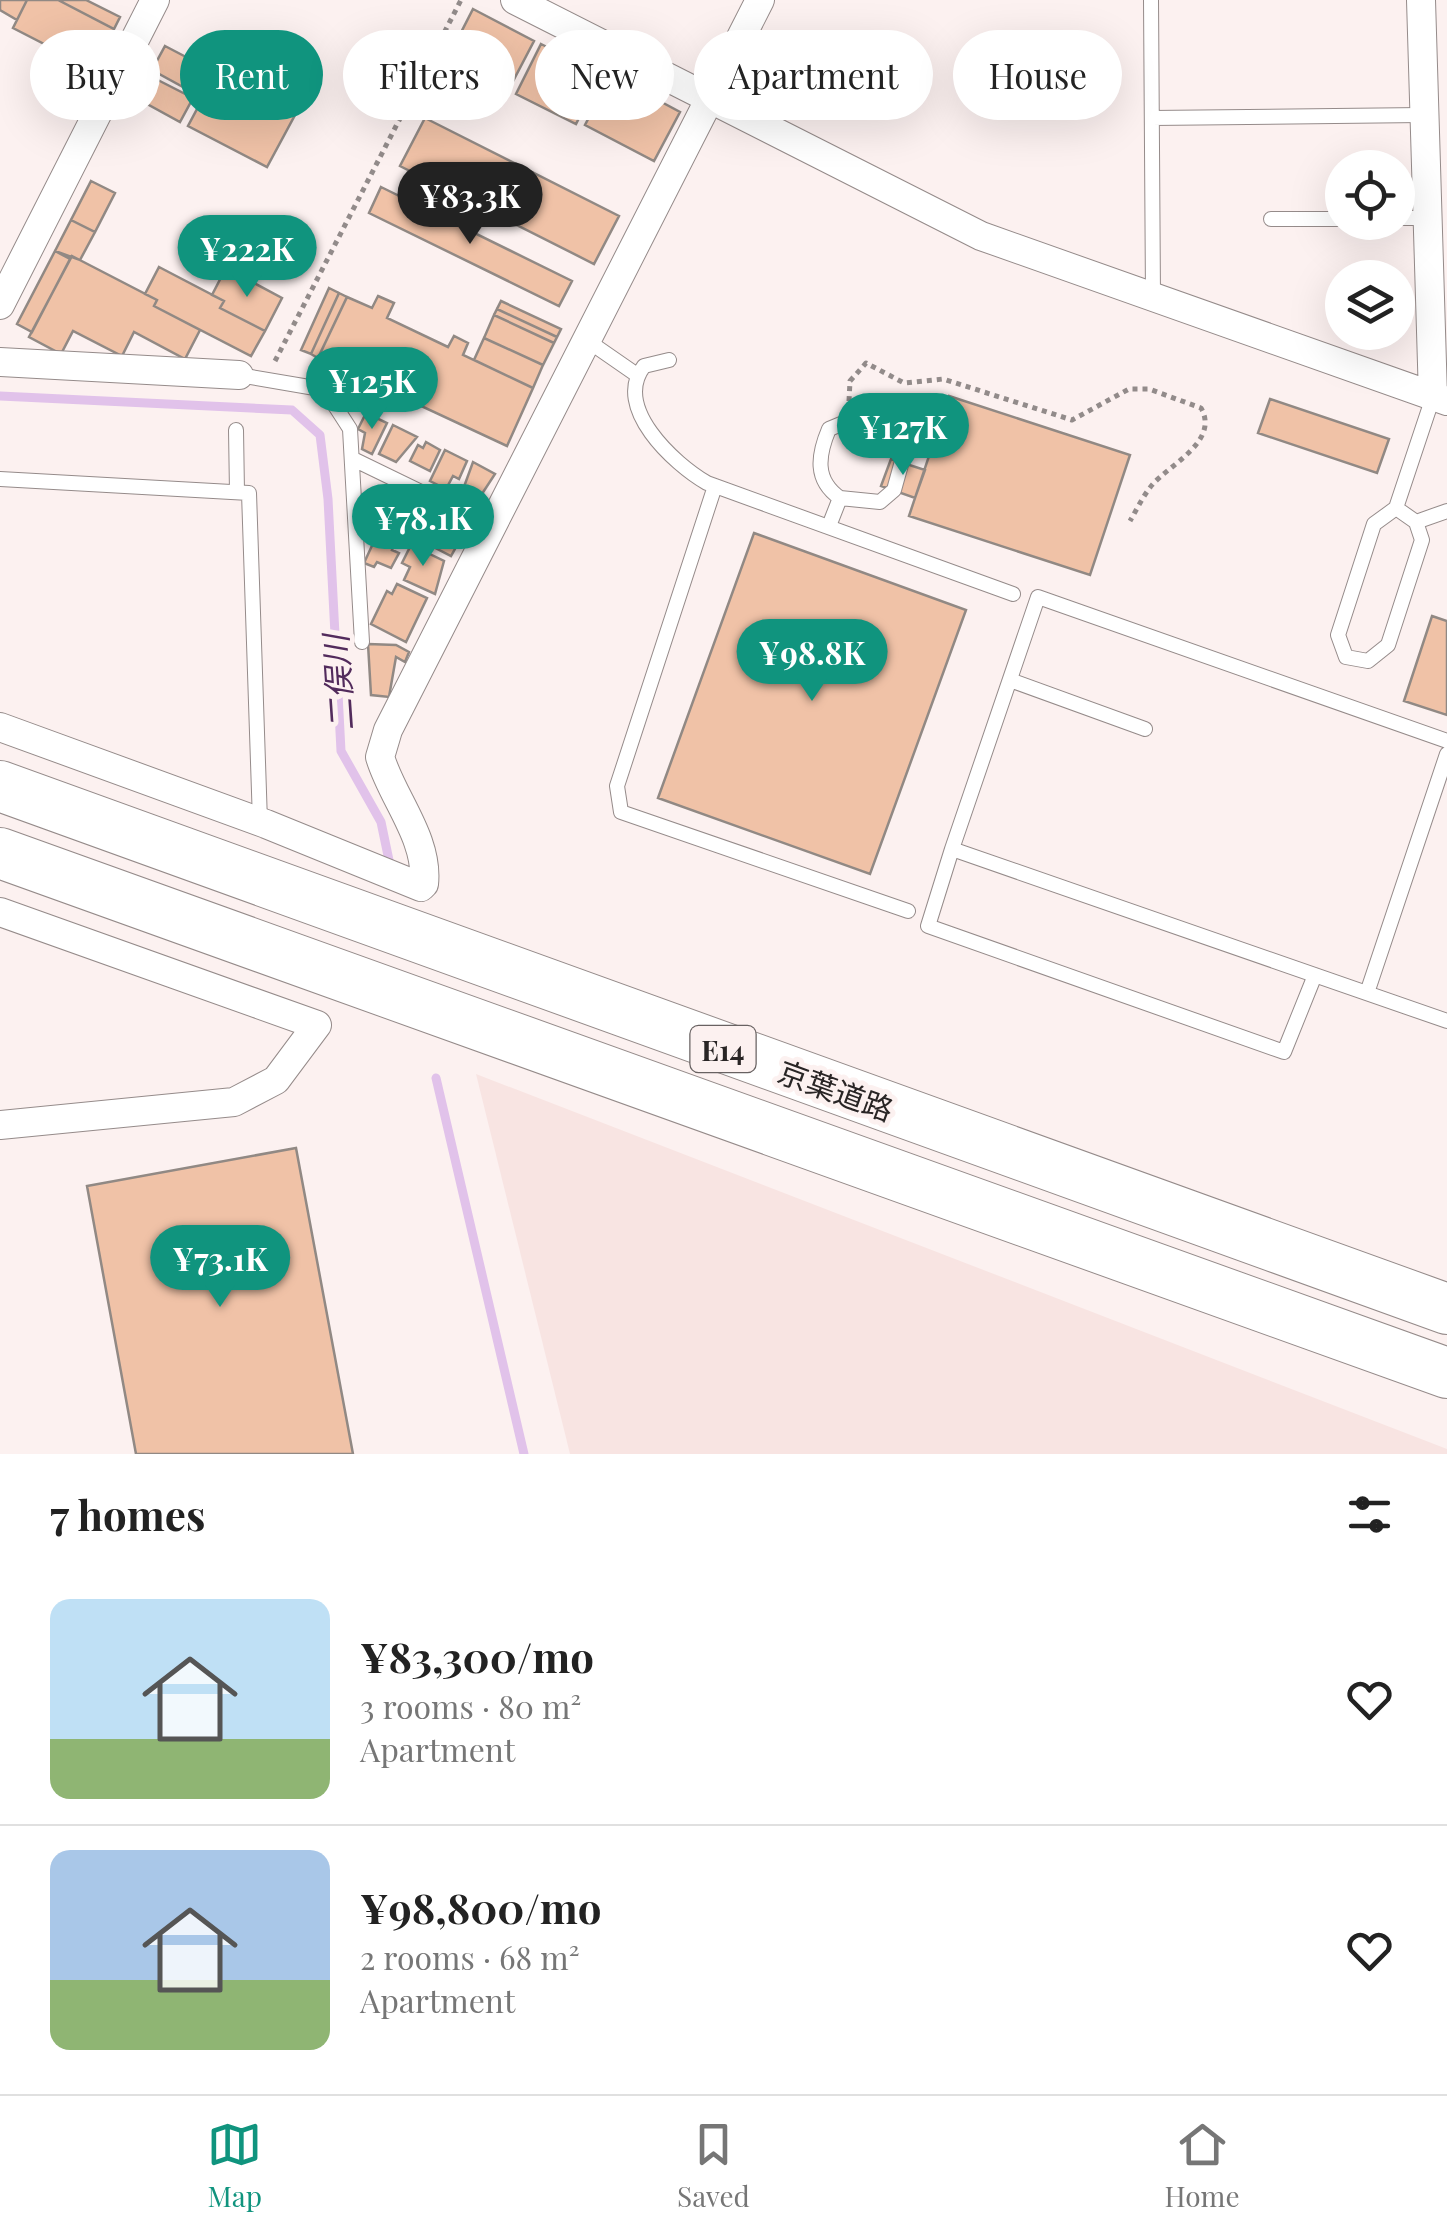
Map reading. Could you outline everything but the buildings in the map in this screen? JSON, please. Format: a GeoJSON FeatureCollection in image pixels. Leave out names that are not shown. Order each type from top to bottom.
{"type":"FeatureCollection","features":[{"type":"Feature","properties":{"kind":"highway","name":"京葉道路"},"geometry":{"type":"LineString","coordinates":[[0,786],[1447,1309]]}},
{"type":"Feature","properties":{"kind":"highway","name":"京葉道路"},"geometry":{"type":"LineString","coordinates":[[0,853],[1447,1374]]}},
{"type":"Feature","properties":{"kind":"street"},"geometry":{"type":"LineString","coordinates":[[0,305],[156,0]]}},
{"type":"Feature","properties":{"kind":"street"},"geometry":{"type":"LineString","coordinates":[[514,0],[694,92]]}},
{"type":"Feature","properties":{"kind":"street"},"geometry":{"type":"LineString","coordinates":[[745,30],[760,0]]}},
{"type":"Feature","properties":{"kind":"street"},"geometry":{"type":"LineString","coordinates":[[1415,186],[1426,99],[1421,0]]}},
{"type":"Feature","properties":{"kind":"street"},"geometry":{"type":"LineString","coordinates":[[0,728],[260,822],[420,887],[426,873],[408,817],[380,757],[388,730],[699,120]]}},
{"type":"Feature","properties":{"kind":"street"},"geometry":{"type":"LineString","coordinates":[[749,120],[981,236],[1440,399],[1415,240]]}},
{"type":"Feature","properties":{"kind":"street"},"geometry":{"type":"LineString","coordinates":[[0,362],[253,376]]}},
{"type":"Feature","properties":{"kind":"street"},"geometry":{"type":"LineString","coordinates":[[0,912],[317,1024],[276,1080],[234,1102],[0,1125]]}},
{"type":"Feature","properties":{"kind":"lane"},"geometry":{"type":"LineString","coordinates":[[1151,0],[1152,297]]}},
{"type":"Feature","properties":{"kind":"lane"},"geometry":{"type":"LineString","coordinates":[[1152,118],[1426,99]]}},
{"type":"Feature","properties":{"kind":"lane"},"geometry":{"type":"LineString","coordinates":[[1271,219],[1325,218]]}},
{"type":"Feature","properties":{"kind":"lane"},"geometry":{"type":"LineString","coordinates":[[588,341],[637,375]]}},
{"type":"Feature","properties":{"kind":"lane"},"geometry":{"type":"LineString","coordinates":[[637,375],[658,360],[669,360]]}},
{"type":"Feature","properties":{"kind":"lane"},"geometry":{"type":"LineString","coordinates":[[637,375],[638,410],[678,466],[715,486],[1013,594]]}},
{"type":"Feature","properties":{"kind":"lane"},"geometry":{"type":"LineString","coordinates":[[253,376],[303,384],[330,398],[350,429],[362,642]]}},
{"type":"Feature","properties":{"kind":"lane"},"geometry":{"type":"LineString","coordinates":[[1396,508],[1416,522],[1422,540],[1388,645],[1368,661],[1346,656],[1338,635],[1372,529],[1396,508],[1440,399]]}},
{"type":"Feature","properties":{"kind":"lane"},"geometry":{"type":"LineString","coordinates":[[851,419],[871,420],[890,429],[900,441],[904,463],[890,497],[863,504],[840,498],[828,490],[822,476],[822,447],[830,429],[851,419]]}},
{"type":"Feature","properties":{"kind":"lane"},"geometry":{"type":"LineString","coordinates":[[236,430],[237,492]]}},
{"type":"Feature","properties":{"kind":"lane"},"geometry":{"type":"LineString","coordinates":[[353,458],[494,527]]}},
{"type":"Feature","properties":{"kind":"lane"},"geometry":{"type":"LineString","coordinates":[[0,479],[249,493],[260,822]]}},
{"type":"Feature","properties":{"kind":"lane"},"geometry":{"type":"LineString","coordinates":[[715,486],[617,786],[622,812],[908,911]]}},
{"type":"Feature","properties":{"kind":"lane"},"geometry":{"type":"LineString","coordinates":[[829,526],[840,498]]}},
{"type":"Feature","properties":{"kind":"lane"},"geometry":{"type":"LineString","coordinates":[[1416,522],[1447,511]]}},
{"type":"Feature","properties":{"kind":"lane"},"geometry":{"type":"LineString","coordinates":[[1315,975],[1284,1052],[928,926],[1038,597],[1447,742]]}},
{"type":"Feature","properties":{"kind":"lane"},"geometry":{"type":"LineString","coordinates":[[1010,680],[1145,729]]}},
{"type":"Feature","properties":{"kind":"lane"},"geometry":{"type":"LineString","coordinates":[[1367,993],[1447,754]]}},
{"type":"Feature","properties":{"kind":"lane"},"geometry":{"type":"LineString","coordinates":[[952,849],[1447,1021]]}},
{"type":"Feature","properties":{"kind":"path"},"geometry":{"type":"LineString","coordinates":[[253,376],[461,0]]}},
{"type":"Feature","properties":{"kind":"path"},"geometry":{"type":"LineString","coordinates":[[851,419],[850,381],[866,364],[904,383],[943,379],[1072,420],[1129,389],[1150,389],[1202,408],[1206,423],[1203,434],[1184,458],[1156,481],[1130,521]]}},
{"type":"Feature","properties":{"kind":"shaded area"},"geometry":{"type":"Polygon","coordinates":[[[476,1074],[1447,1449],[1447,1454],[570,1454],[476,1074]]]}},
{"type":"Feature","properties":{"kind":"waterway","name":"二俣川"},"geometry":{"type":"LineString","coordinates":[[0,396],[292,410],[320,435],[328,499],[341,751],[381,822],[391,870]]}},
{"type":"Feature","properties":{"kind":"waterway"},"geometry":{"type":"LineString","coordinates":[[436,1078],[524,1454]]}}]}
